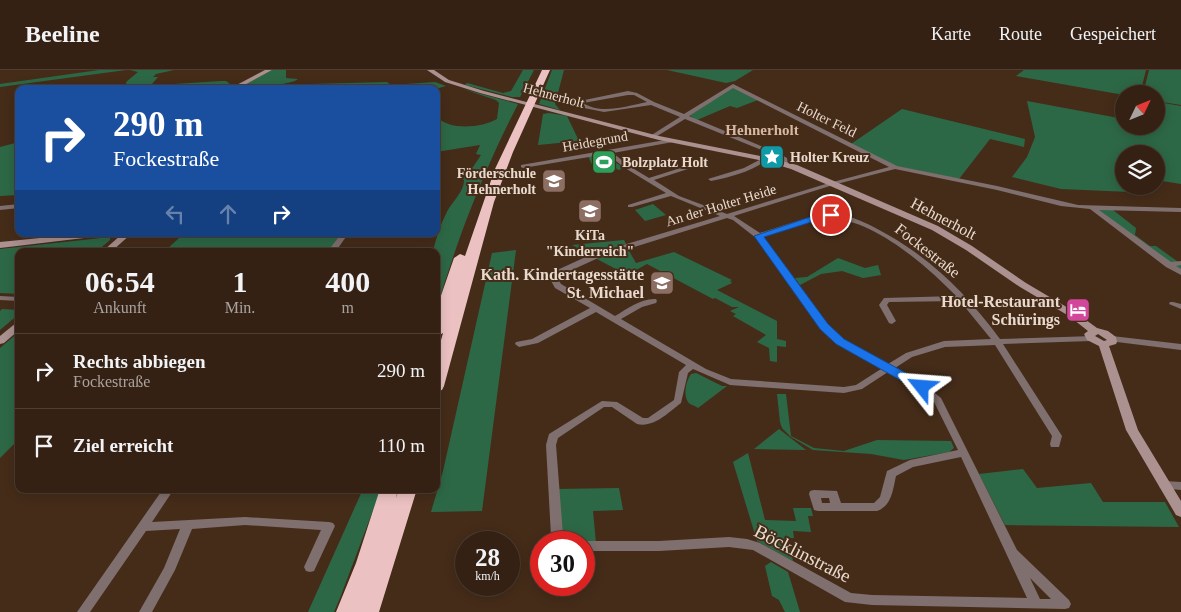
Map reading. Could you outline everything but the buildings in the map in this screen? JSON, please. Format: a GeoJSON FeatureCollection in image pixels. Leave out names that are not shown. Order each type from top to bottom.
{"type":"FeatureCollection","features":[{"type":"Feature","properties":{"kind":"highway"},"geometry":{"type":"LineString","coordinates":[[440,321],[479,201],[537,70]]}},
{"type":"Feature","properties":{"kind":"highway"},"geometry":{"type":"LineString","coordinates":[[440,371],[467,269],[488,200],[546,70]]}},
{"type":"Feature","properties":{"kind":"highway"},"geometry":{"type":"LineString","coordinates":[[347,612],[366,563],[388,493]]}},
{"type":"Feature","properties":{"kind":"highway"},"geometry":{"type":"LineString","coordinates":[[368,612],[407,493]]}},
{"type":"Feature","properties":{"kind":"street"},"geometry":{"type":"LineString","coordinates":[[235,85],[263,70]]}},
{"type":"Feature","properties":{"kind":"street"},"geometry":{"type":"LineString","coordinates":[[240,85],[268,70]]}},
{"type":"Feature","properties":{"kind":"street","name":"Hehnerholt"},"geometry":{"type":"LineString","coordinates":[[430,70],[441,78],[460,86],[511,100],[652,137],[786,164],[935,228],[1072,314],[1092,335],[1108,341]]}},
{"type":"Feature","properties":{"kind":"street","name":"Holter Feld"},"geometry":{"type":"LineString","coordinates":[[685,116],[733,86],[894,167],[1061,204],[1181,210]]}},
{"type":"Feature","properties":{"kind":"street"},"geometry":{"type":"LineString","coordinates":[[652,103],[604,110],[585,107],[578,102],[630,93],[776,154],[785,159],[786,164]]}},
{"type":"Feature","properties":{"kind":"street"},"geometry":{"type":"LineString","coordinates":[[652,137],[685,116]]}},
{"type":"Feature","properties":{"kind":"street","name":"Heidegrund"},"geometry":{"type":"LineString","coordinates":[[523,166],[672,141]]}},
{"type":"Feature","properties":{"kind":"street"},"geometry":{"type":"LineString","coordinates":[[607,151],[672,194],[727,216],[759,236],[824,326],[840,342],[922,387],[938,400],[1036,604]]}},
{"type":"Feature","properties":{"kind":"street"},"geometry":{"type":"LineString","coordinates":[[712,179],[757,166],[765,159]]}},
{"type":"Feature","properties":{"kind":"street"},"geometry":{"type":"LineString","coordinates":[[649,180],[692,166]]}},
{"type":"Feature","properties":{"kind":"street","name":"An der Holter Heide"},"geometry":{"type":"LineString","coordinates":[[596,308],[558,286],[554,279],[558,273],[593,258],[831,184],[894,167]]}},
{"type":"Feature","properties":{"kind":"street"},"geometry":{"type":"LineString","coordinates":[[630,206],[672,194]]}},
{"type":"Feature","properties":{"kind":"street"},"geometry":{"type":"LineString","coordinates":[[0,208],[15,206]]}},
{"type":"Feature","properties":{"kind":"street"},"geometry":{"type":"LineString","coordinates":[[1091,207],[1181,274]]}},
{"type":"Feature","properties":{"kind":"street","name":"Fockestraße"},"geometry":{"type":"LineString","coordinates":[[759,236],[823,216],[840,217],[871,228],[905,247],[945,280],[963,298],[999,342],[1057,436],[1055,444]]}},
{"type":"Feature","properties":{"kind":"street"},"geometry":{"type":"LineString","coordinates":[[0,241],[38,237]]}},
{"type":"Feature","properties":{"kind":"street"},"geometry":{"type":"LineString","coordinates":[[0,245],[73,237]]}},
{"type":"Feature","properties":{"kind":"street"},"geometry":{"type":"LineString","coordinates":[[111,248],[123,237]]}},
{"type":"Feature","properties":{"kind":"street"},"geometry":{"type":"LineString","coordinates":[[334,248],[342,237]]}},
{"type":"Feature","properties":{"kind":"street"},"geometry":{"type":"LineString","coordinates":[[1168,265],[1181,263]]}},
{"type":"Feature","properties":{"kind":"street"},"geometry":{"type":"LineString","coordinates":[[0,298],[15,299]]}},
{"type":"Feature","properties":{"kind":"street","name":"Fockestraße"},"geometry":{"type":"LineString","coordinates":[[892,321],[883,305],[887,300],[896,298],[920,301],[963,298]]}},
{"type":"Feature","properties":{"kind":"street"},"geometry":{"type":"LineString","coordinates":[[615,320],[639,305],[653,301]]}},
{"type":"Feature","properties":{"kind":"street"},"geometry":{"type":"LineString","coordinates":[[519,344],[535,341],[596,308],[692,365],[715,377],[730,382],[844,390],[859,387],[909,355],[944,344],[1092,335]]}},
{"type":"Feature","properties":{"kind":"street"},"geometry":{"type":"LineString","coordinates":[[0,341],[15,328]]}},
{"type":"Feature","properties":{"kind":"street"},"geometry":{"type":"LineString","coordinates":[[1181,347],[1108,341],[1129,424],[1181,512]]}},
{"type":"Feature","properties":{"kind":"street"},"geometry":{"type":"LineString","coordinates":[[556,531],[552,445],[554,436],[602,404],[614,404],[641,422],[650,421],[678,401],[684,372],[692,365]]}},
{"type":"Feature","properties":{"kind":"street"},"geometry":{"type":"LineString","coordinates":[[837,507],[877,507],[885,499],[890,474],[902,466],[963,453]]}},
{"type":"Feature","properties":{"kind":"street"},"geometry":{"type":"LineString","coordinates":[[1164,485],[1181,486]]}},
{"type":"Feature","properties":{"kind":"street"},"geometry":{"type":"LineString","coordinates":[[83,612],[166,493]]}},
{"type":"Feature","properties":{"kind":"street"},"geometry":{"type":"LineString","coordinates":[[142,527],[244,521],[329,526],[310,566]]}},
{"type":"Feature","properties":{"kind":"street"},"geometry":{"type":"LineString","coordinates":[[145,612],[169,570],[188,524]]}},
{"type":"Feature","properties":{"kind":"street","name":"Böcklinstraße"},"geometry":{"type":"LineString","coordinates":[[595,546],[745,542],[756,546],[850,598],[1065,604],[1013,553]]}},
{"type":"Feature","properties":{"kind":"green space"},"geometry":{"type":"Polygon","coordinates":[[[99,70],[126,70],[0,87],[0,84],[99,70]]]}},
{"type":"Feature","properties":{"kind":"green space"},"geometry":{"type":"Polygon","coordinates":[[[130,70],[174,70],[156,74],[153,77],[158,77],[152,84],[126,85],[126,82],[138,72],[130,70]]]}},
{"type":"Feature","properties":{"kind":"green space"},"geometry":{"type":"Polygon","coordinates":[[[272,70],[286,70],[286,78],[298,79],[278,85],[243,85],[272,70]]]}},
{"type":"Feature","properties":{"kind":"green space"},"geometry":{"type":"Polygon","coordinates":[[[523,70],[534,70],[520,97],[512,97],[465,85],[467,83],[503,93],[511,91],[523,70]]]}},
{"type":"Feature","properties":{"kind":"green space"},"geometry":{"type":"Polygon","coordinates":[[[552,70],[564,70],[555,104],[560,110],[539,104],[552,70]]]}},
{"type":"Feature","properties":{"kind":"green space"},"geometry":{"type":"Polygon","coordinates":[[[667,70],[753,70],[735,81],[726,83],[667,70]]]}},
{"type":"Feature","properties":{"kind":"green space"},"geometry":{"type":"Polygon","coordinates":[[[1024,70],[1146,70],[1142,85],[1115,85],[1115,93],[1016,76],[1024,70]]]}},
{"type":"Feature","properties":{"kind":"green space"},"geometry":{"type":"Polygon","coordinates":[[[1149,70],[1181,70],[1181,105],[1165,102],[1165,85],[1145,85],[1149,70]]]}},
{"type":"Feature","properties":{"kind":"green space"},"geometry":{"type":"Polygon","coordinates":[[[226,81],[230,84],[174,85],[226,81]]]}},
{"type":"Feature","properties":{"kind":"green space"},"geometry":{"type":"Polygon","coordinates":[[[387,82],[391,85],[273,85],[387,82]]]}},
{"type":"Feature","properties":{"kind":"green space"},"geometry":{"type":"Polygon","coordinates":[[[435,82],[446,86],[440,88],[440,85],[391,85],[435,82]]]}},
{"type":"Feature","properties":{"kind":"green space"},"geometry":{"type":"Polygon","coordinates":[[[733,87],[758,100],[737,108],[730,106],[697,120],[689,115],[733,87]]]}},
{"type":"Feature","properties":{"kind":"green space"},"geometry":{"type":"Polygon","coordinates":[[[463,89],[518,104],[472,205],[440,299],[440,248],[434,248],[435,242],[437,237],[440,237],[440,227],[444,218],[463,185],[464,180],[457,178],[473,167],[481,155],[476,154],[480,145],[440,151],[440,120],[457,126],[474,126],[491,122],[497,119],[499,103],[496,100],[463,89]]]}},
{"type":"Feature","properties":{"kind":"green space"},"geometry":{"type":"Polygon","coordinates":[[[1027,101],[1115,117],[1115,135],[1165,135],[1165,103],[1181,106],[1181,184],[1165,181],[1165,145],[1115,145],[1115,191],[1061,189],[1012,177],[1027,157],[1035,137],[1027,101]]]}},
{"type":"Feature","properties":{"kind":"green space"},"geometry":{"type":"Polygon","coordinates":[[[902,109],[1025,139],[1024,147],[990,139],[959,179],[895,166],[851,144],[902,109]]]}},
{"type":"Feature","properties":{"kind":"green space"},"geometry":{"type":"Polygon","coordinates":[[[543,114],[567,116],[579,141],[538,145],[543,114]]]}},
{"type":"Feature","properties":{"kind":"green space"},"geometry":{"type":"Polygon","coordinates":[[[15,143],[15,195],[0,196],[0,147],[15,143]]]}},
{"type":"Feature","properties":{"kind":"green space","name":"Bolzplatz Holt"},"geometry":{"type":"Polygon","coordinates":[[[605,153],[611,160],[625,168],[618,170],[613,165],[595,169],[595,171],[588,156],[605,153]]]}},
{"type":"Feature","properties":{"kind":"green space"},"geometry":{"type":"Polygon","coordinates":[[[653,204],[666,215],[645,221],[635,210],[653,204]]]}},
{"type":"Feature","properties":{"kind":"green space"},"geometry":{"type":"Polygon","coordinates":[[[1095,209],[1113,210],[1136,228],[1135,235],[1150,246],[1156,246],[1181,264],[1181,270],[1095,209]]]}},
{"type":"Feature","properties":{"kind":"green space"},"geometry":{"type":"Polygon","coordinates":[[[110,237],[110,240],[101,248],[15,248],[15,294],[0,293],[0,249],[110,237]]]}},
{"type":"Feature","properties":{"kind":"green space"},"geometry":{"type":"Polygon","coordinates":[[[339,237],[331,248],[168,248],[179,238],[339,237]]]}},
{"type":"Feature","properties":{"kind":"green space"},"geometry":{"type":"Polygon","coordinates":[[[624,240],[626,244],[591,255],[572,245],[624,240]]]}},
{"type":"Feature","properties":{"kind":"green space"},"geometry":{"type":"Polygon","coordinates":[[[628,249],[636,263],[674,252],[732,280],[730,281],[732,283],[717,290],[777,321],[777,339],[786,341],[786,347],[777,346],[777,362],[770,361],[769,348],[757,342],[766,335],[733,316],[736,314],[730,311],[739,307],[732,307],[715,298],[713,299],[647,264],[627,275],[597,259],[628,249]]]}},
{"type":"Feature","properties":{"kind":"green space"},"geometry":{"type":"Polygon","coordinates":[[[516,250],[482,511],[431,512],[437,493],[440,493],[440,481],[492,253],[516,250]]]}},
{"type":"Feature","properties":{"kind":"green space"},"geometry":{"type":"Polygon","coordinates":[[[838,258],[865,268],[878,265],[881,275],[863,278],[842,271],[821,274],[800,285],[795,278],[807,277],[838,258]]]}},
{"type":"Feature","properties":{"kind":"green space"},"geometry":{"type":"Polygon","coordinates":[[[2,309],[15,310],[15,317],[0,330],[0,311],[2,309]]]}},
{"type":"Feature","properties":{"kind":"green space"},"geometry":{"type":"Polygon","coordinates":[[[15,335],[15,443],[0,458],[0,348],[15,335]]]}},
{"type":"Feature","properties":{"kind":"green space"},"geometry":{"type":"Polygon","coordinates":[[[696,373],[722,386],[727,386],[698,408],[688,402],[685,391],[689,377],[691,374],[696,373]]]}},
{"type":"Feature","properties":{"kind":"green space"},"geometry":{"type":"Polygon","coordinates":[[[777,394],[786,394],[791,436],[814,448],[844,451],[877,440],[951,441],[954,448],[949,452],[904,460],[871,454],[813,450],[791,437],[782,428],[777,394]]]}},
{"type":"Feature","properties":{"kind":"green space"},"geometry":{"type":"Polygon","coordinates":[[[779,429],[806,450],[754,449],[779,429]]]}},
{"type":"Feature","properties":{"kind":"green space"},"geometry":{"type":"Polygon","coordinates":[[[748,453],[765,520],[796,521],[793,508],[811,508],[813,516],[808,516],[811,532],[793,531],[794,538],[788,538],[793,561],[757,541],[733,462],[748,453]]]}},
{"type":"Feature","properties":{"kind":"green space"},"geometry":{"type":"Polygon","coordinates":[[[1023,469],[1037,488],[1091,483],[1103,502],[1165,502],[1179,527],[1005,525],[979,474],[1023,469]]]}},
{"type":"Feature","properties":{"kind":"green space"},"geometry":{"type":"Polygon","coordinates":[[[619,488],[623,510],[593,511],[595,531],[562,531],[557,489],[619,488]]]}},
{"type":"Feature","properties":{"kind":"green space"},"geometry":{"type":"Polygon","coordinates":[[[361,493],[379,493],[334,612],[308,612],[361,493]]]}},
{"type":"Feature","properties":{"kind":"green space"},"geometry":{"type":"Polygon","coordinates":[[[771,562],[788,572],[800,612],[785,612],[779,600],[772,596],[765,566],[771,562]]]}},
{"type":"Feature","properties":{"kind":"place","name":"Holter Kreuz"},"geometry":{"type":"Point","coordinates":[772,157]}},
{"type":"Feature","properties":{"kind":"place","name":"Bolzplatz Holt"},"geometry":{"type":"Point","coordinates":[604,162]}},
{"type":"Feature","properties":{"kind":"place","name":"Förderschule Hehnerholt"},"geometry":{"type":"Point","coordinates":[554,181]}},
{"type":"Feature","properties":{"kind":"place","name":"KiTa \"Kinderreich\""},"geometry":{"type":"Point","coordinates":[590,211]}},
{"type":"Feature","properties":{"kind":"place","name":"Kath. Kindertagesstätte St. Michael"},"geometry":{"type":"Point","coordinates":[662,283]}},
{"type":"Feature","properties":{"kind":"place","name":"Hotel-Restaurant Schürings"},"geometry":{"type":"Point","coordinates":[1078,310]}},
{"type":"Feature","properties":{"kind":"district","name":"Hehnerholt"},"geometry":{"type":"Point","coordinates":[762,130]}},
{"type":"Feature","properties":{"kind":"route"},"geometry":{"type":"LineString","coordinates":[[831,215],[759,236],[762,243],[824,326],[840,342],[922,387]]}}]}
